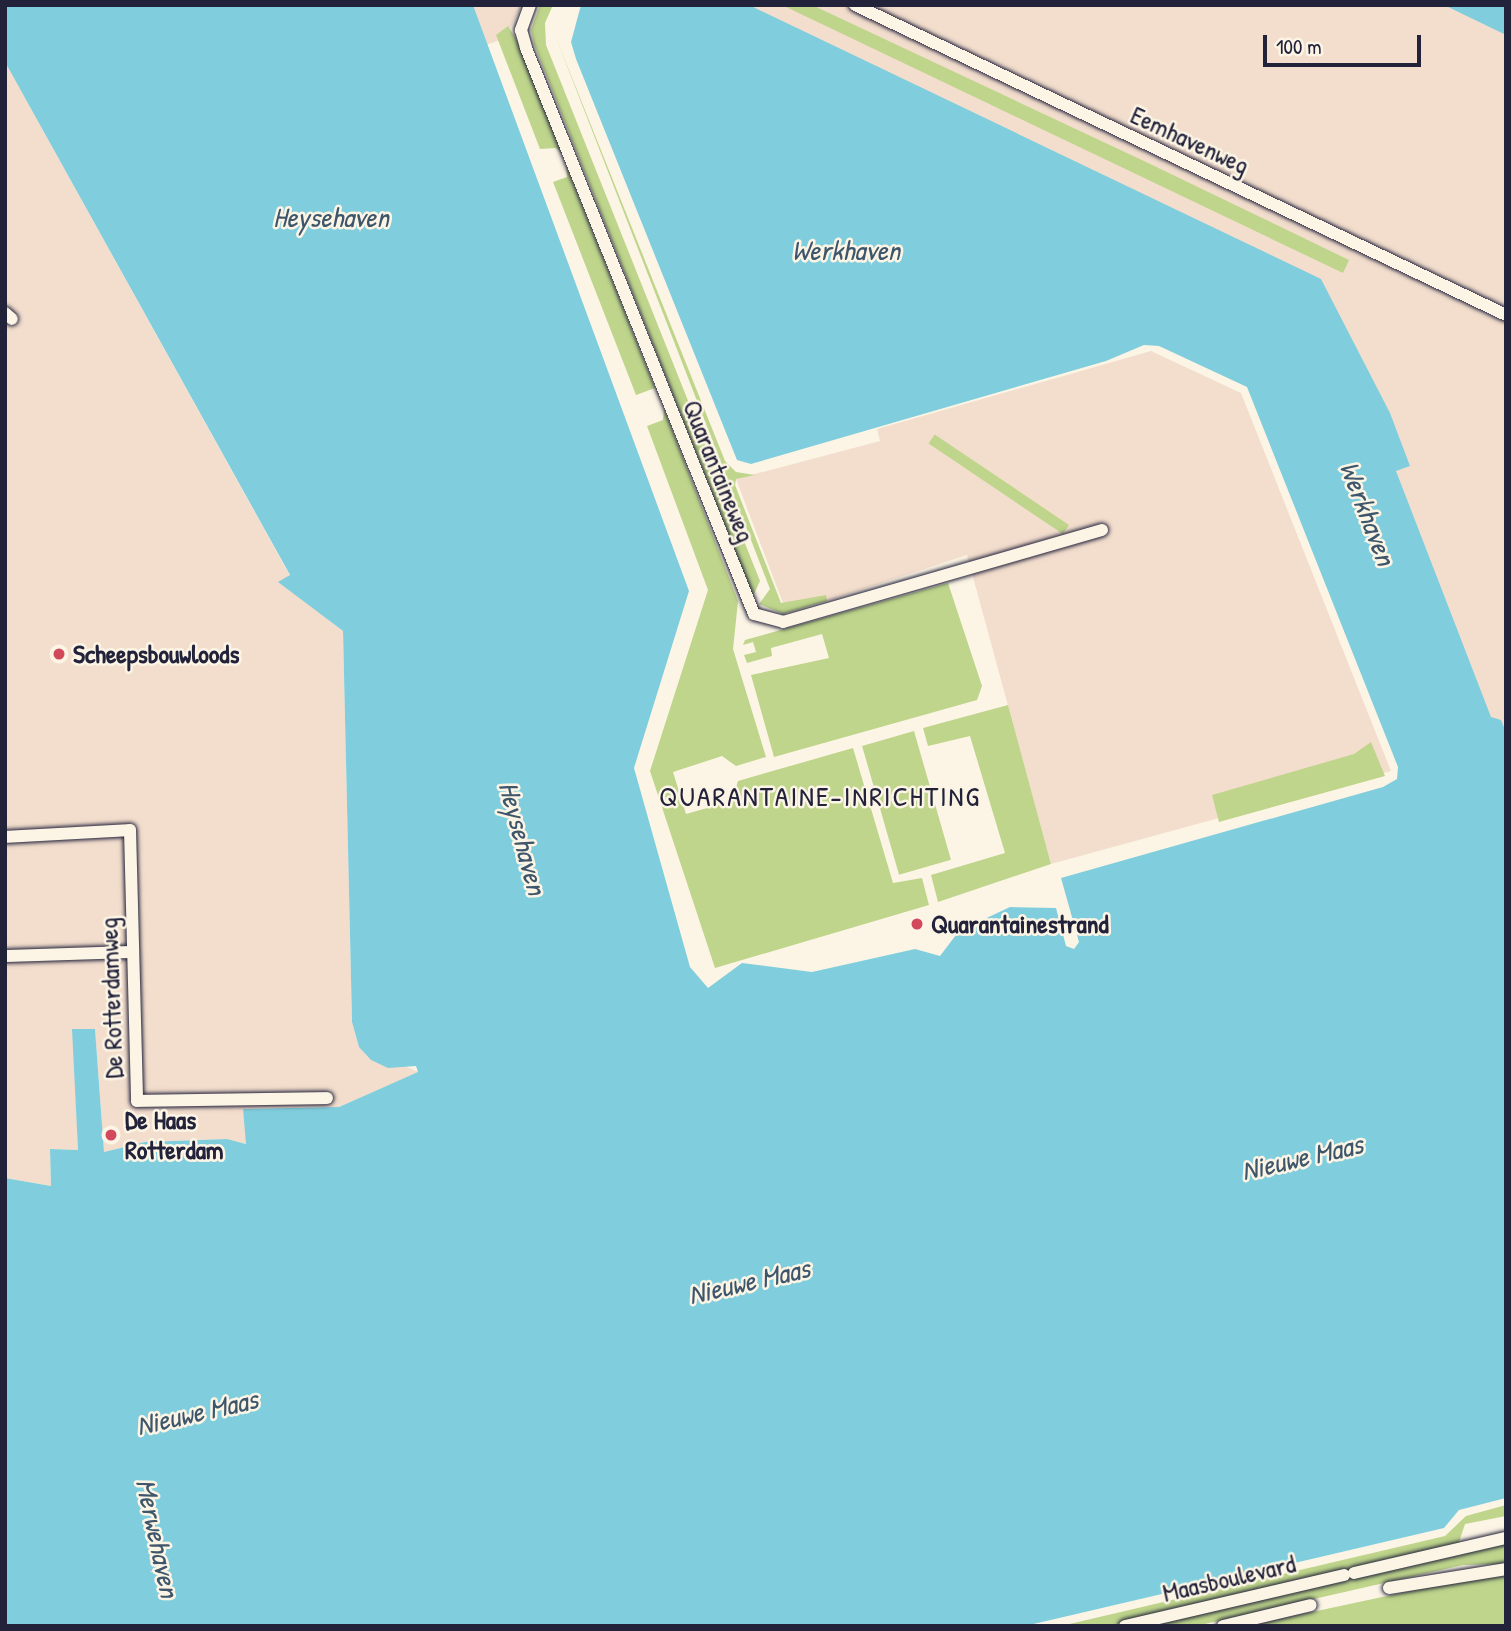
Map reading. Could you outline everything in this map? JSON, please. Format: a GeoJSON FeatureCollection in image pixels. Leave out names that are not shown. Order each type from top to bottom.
{"type":"FeatureCollection","features":[{"type":"Feature","properties":{"kind":"street","name":"Quarantaineweg"},"geometry":{"type":"LineString","coordinates":[[530,5],[521,30],[526,48],[754,614],[783,622],[1102,530]]}},
{"type":"Feature","properties":{"kind":"street","name":"Eemhavenweg"},"geometry":{"type":"LineString","coordinates":[[855,5],[1506,315]]}},
{"type":"Feature","properties":{"kind":"street","name":"De Rotterdamweg"},"geometry":{"type":"LineString","coordinates":[[5,837],[130,830],[137,1101],[327,1098]]}},
{"type":"Feature","properties":{"kind":"street"},"geometry":{"type":"LineString","coordinates":[[5,956],[132,952]]}},
{"type":"Feature","properties":{"kind":"street","name":"Maasboulevard"},"geometry":{"type":"LineString","coordinates":[[1125,1626],[1506,1538]]}},
{"type":"Feature","properties":{"kind":"street"},"geometry":{"type":"LineString","coordinates":[[1389,1588],[1506,1569]]}},
{"type":"Feature","properties":{"kind":"street","name":"Maasboulevard"},"geometry":{"type":"LineString","coordinates":[[1223,1626],[1311,1605]]}},
{"type":"Feature","properties":{"kind":"shaded area"},"geometry":{"type":"Polygon","coordinates":[[[464,5],[522,5],[505,38],[481,47],[464,5]]]}},
{"type":"Feature","properties":{"kind":"shaded area"},"geometry":{"type":"Polygon","coordinates":[[[692,5],[1506,5],[1506,811],[1306,319],[692,5]]]}},
{"type":"Feature","properties":{"kind":"shaded area"},"geometry":{"type":"Polygon","coordinates":[[[5,62],[290,576],[279,582],[343,631],[352,1022],[359,1047],[419,1072],[339,1107],[243,1109],[247,1144],[226,1139],[145,1142],[104,1152],[95,1030],[73,1029],[78,1150],[50,1149],[51,1186],[5,1178],[5,62]]]}},
{"type":"Feature","properties":{"kind":"shaded area"},"geometry":{"type":"Polygon","coordinates":[[[1151,351],[1241,393],[1391,771],[1051,864],[967,555],[827,601],[825,595],[784,606],[736,479],[880,441],[877,429],[1151,351]]]}},
{"type":"Feature","properties":{"kind":"green space"},"geometry":{"type":"Polygon","coordinates":[[[540,5],[553,5],[545,23],[546,45],[760,581],[753,596],[534,44],[531,30],[540,5]]]}},
{"type":"Feature","properties":{"kind":"green space"},"geometry":{"type":"Polygon","coordinates":[[[782,5],[812,5],[1146,162],[1349,260],[1343,273],[782,5]]]}},
{"type":"Feature","properties":{"kind":"green space"},"geometry":{"type":"Polygon","coordinates":[[[508,26],[521,47],[564,156],[556,148],[540,149],[496,35],[508,26]]]}},
{"type":"Feature","properties":{"kind":"green space"},"geometry":{"type":"Polygon","coordinates":[[[555,35],[725,461],[736,472],[755,475],[736,479],[735,485],[781,603],[826,595],[827,601],[783,614],[759,604],[770,589],[555,35]]]}},
{"type":"Feature","properties":{"kind":"green space"},"geometry":{"type":"Polygon","coordinates":[[[566,165],[655,388],[636,395],[553,182],[567,177],[566,165]]]}},
{"type":"Feature","properties":{"kind":"green space"},"geometry":{"type":"Polygon","coordinates":[[[664,409],[738,601],[733,649],[766,757],[736,766],[722,756],[673,772],[686,814],[732,801],[738,781],[853,748],[893,883],[922,878],[929,905],[715,968],[650,771],[708,590],[647,426],[663,420],[664,409]]]}},
{"type":"Feature","properties":{"kind":"green space"},"geometry":{"type":"Polygon","coordinates":[[[935,434],[1069,525],[1063,534],[929,444],[935,434]]]}},
{"type":"Feature","properties":{"kind":"green space"},"geometry":{"type":"Polygon","coordinates":[[[948,583],[982,686],[977,700],[774,757],[751,675],[829,658],[822,634],[771,648],[772,656],[747,663],[744,655],[756,652],[753,642],[743,645],[745,640],[948,583]]]}},
{"type":"Feature","properties":{"kind":"green space"},"geometry":{"type":"Polygon","coordinates":[[[1008,705],[1051,864],[938,902],[931,875],[1005,853],[970,736],[928,746],[923,728],[1008,705]]]}},
{"type":"Feature","properties":{"kind":"green space"},"geometry":{"type":"Polygon","coordinates":[[[914,731],[951,860],[899,875],[862,746],[914,731]]]}},
{"type":"Feature","properties":{"kind":"green space"},"geometry":{"type":"Polygon","coordinates":[[[1371,742],[1385,776],[1219,822],[1212,795],[1354,754],[1371,742]]]}},
{"type":"Feature","properties":{"kind":"green space"},"geometry":{"type":"Polygon","coordinates":[[[1506,1505],[1506,1516],[1465,1524],[1458,1545],[1109,1626],[1061,1626],[1445,1536],[1466,1516],[1506,1505]]]}},
{"type":"Feature","properties":{"kind":"green space"},"geometry":{"type":"Polygon","coordinates":[[[1506,1543],[1506,1564],[1463,1565],[1196,1626],[1142,1626],[1506,1543]]]}},
{"type":"Feature","properties":{"kind":"green space"},"geometry":{"type":"Polygon","coordinates":[[[1506,1576],[1506,1626],[1247,1626],[1457,1581],[1506,1576]]]}},
{"type":"Feature","properties":{"kind":"water"},"geometry":{"type":"Polygon","coordinates":[[[5,5],[473,5],[689,591],[634,768],[690,967],[708,988],[742,963],[812,972],[915,949],[940,956],[959,931],[1010,907],[1056,908],[1066,946],[1074,949],[1079,942],[1061,878],[1383,787],[1397,779],[1398,767],[1247,387],[1159,346],[1144,345],[1106,361],[751,464],[737,460],[576,59],[571,42],[581,5],[749,5],[1321,279],[1390,413],[1410,466],[1396,471],[1491,717],[1501,720],[1506,732],[1506,1498],[1459,1510],[1444,1528],[1025,1626],[5,1626],[5,1178],[51,1186],[50,1149],[78,1150],[72,1029],[95,1029],[104,1152],[145,1142],[227,1139],[246,1144],[243,1109],[339,1107],[418,1072],[416,1066],[388,1068],[371,1060],[359,1047],[352,1022],[343,631],[278,582],[290,575],[5,62],[5,5]]]}},
{"type":"Feature","properties":{"kind":"water"},"geometry":{"type":"Polygon","coordinates":[[[1444,5],[1506,5],[1506,35],[1444,5]]]}},
{"type":"Feature","properties":{"kind":"place","name":"Scheepsbouwloods"},"geometry":{"type":"Point","coordinates":[59,654]}},
{"type":"Feature","properties":{"kind":"place","name":"Quarantainestrand"},"geometry":{"type":"Point","coordinates":[917,924]}},
{"type":"Feature","properties":{"kind":"place","name":"De Haas Rotterdam"},"geometry":{"type":"Point","coordinates":[111,1135]}},
{"type":"Feature","properties":{"kind":"district","name":"QUARANTAINE-INRICHTING"},"geometry":{"type":"Point","coordinates":[820,796]}},
{"type":"Feature","properties":{"kind":"water label","name":"Heysehaven"},"geometry":{"type":"Point","coordinates":[331,217]}},
{"type":"Feature","properties":{"kind":"water label","name":"Werkhaven"},"geometry":{"type":"Point","coordinates":[846,250]}},
{"type":"Feature","properties":{"kind":"water label","name":"Werkhaven"},"geometry":{"type":"Point","coordinates":[1368,513]}},
{"type":"Feature","properties":{"kind":"water label","name":"Heysehaven"},"geometry":{"type":"Point","coordinates":[523,838]}},
{"type":"Feature","properties":{"kind":"water label","name":"Nieuwe Maas"},"geometry":{"type":"Point","coordinates":[1302,1157]}},
{"type":"Feature","properties":{"kind":"water label","name":"Nieuwe Maas"},"geometry":{"type":"Point","coordinates":[749,1281]}},
{"type":"Feature","properties":{"kind":"water label","name":"Nieuwe Maas"},"geometry":{"type":"Point","coordinates":[197,1412]}},
{"type":"Feature","properties":{"kind":"water label","name":"Merwehaven"},"geometry":{"type":"Point","coordinates":[158,1538]}}]}
